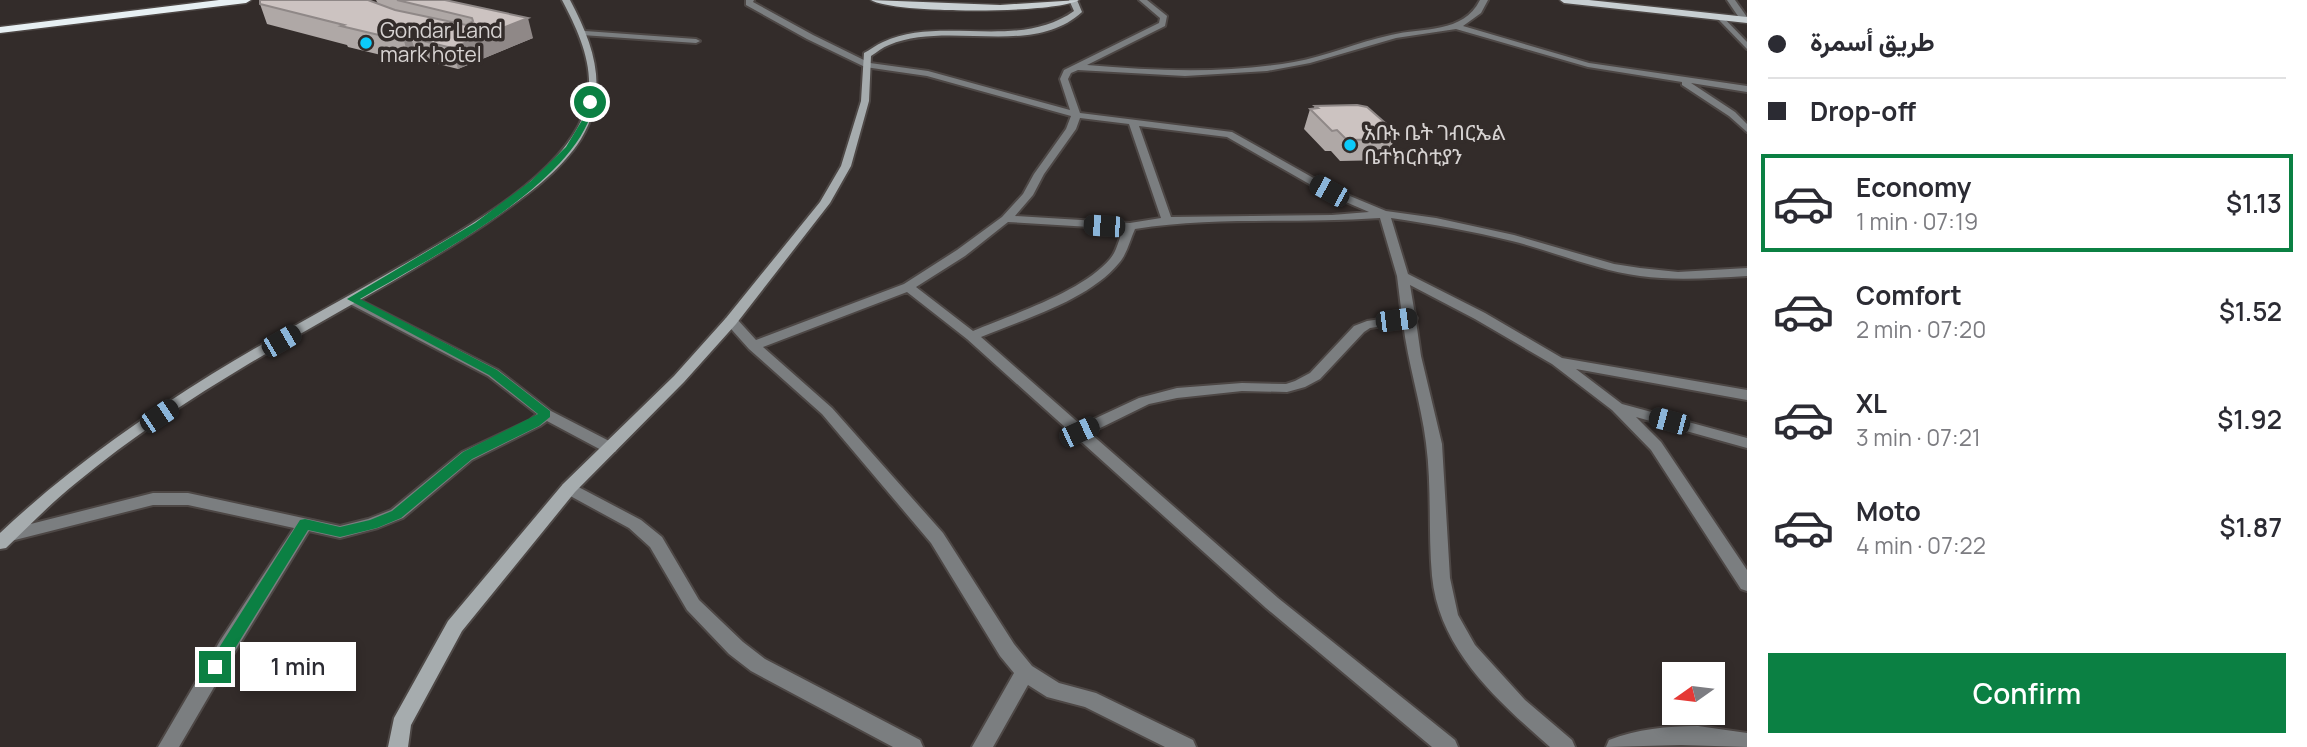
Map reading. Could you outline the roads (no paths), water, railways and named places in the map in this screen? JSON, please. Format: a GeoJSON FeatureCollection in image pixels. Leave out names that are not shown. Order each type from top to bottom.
{"type":"FeatureCollection","features":[{"type":"Feature","properties":{"kind":"highway"},"geometry":{"type":"LineString","coordinates":[[0,28],[211,0]]}},
{"type":"Feature","properties":{"kind":"highway"},"geometry":{"type":"LineString","coordinates":[[0,28],[246,0]]}},
{"type":"Feature","properties":{"kind":"main road"},"geometry":{"type":"LineString","coordinates":[[875,0],[978,9],[1040,6],[1074,0]]}},
{"type":"Feature","properties":{"kind":"main road"},"geometry":{"type":"LineString","coordinates":[[1564,0],[1746,20]]}},
{"type":"Feature","properties":{"kind":"street"},"geometry":{"type":"LineString","coordinates":[[4,539],[55,491],[198,389],[479,225],[534,183],[569,148],[588,117],[593,88],[590,51],[585,33],[566,0]]}},
{"type":"Feature","properties":{"kind":"street"},"geometry":{"type":"LineString","coordinates":[[750,0],[749,3],[810,37],[868,65],[928,74],[1076,115],[1228,134],[1329,191],[1384,214]]}},
{"type":"Feature","properties":{"kind":"street"},"geometry":{"type":"LineString","coordinates":[[398,747],[401,724],[455,626],[569,488],[679,379],[731,321],[825,203],[846,166],[865,101],[867,55],[874,48],[907,38],[996,34],[1037,30],[1064,23],[1078,12],[1074,0]]}},
{"type":"Feature","properties":{"kind":"street"},"geometry":{"type":"LineString","coordinates":[[754,346],[908,287],[961,253],[1006,219],[1028,195],[1039,174],[1061,146],[1076,115],[1065,79],[1067,72],[1162,23],[1164,18],[1143,0]]}},
{"type":"Feature","properties":{"kind":"street"},"geometry":{"type":"LineString","coordinates":[[1076,67],[1230,73],[1294,64],[1396,37],[1455,26],[1470,20],[1481,10],[1484,0]]}},
{"type":"Feature","properties":{"kind":"street"},"geometry":{"type":"LineString","coordinates":[[1731,0],[1746,20]]}},
{"type":"Feature","properties":{"kind":"street"},"geometry":{"type":"LineString","coordinates":[[1721,17],[1747,47]]}},
{"type":"Feature","properties":{"kind":"street"},"geometry":{"type":"LineString","coordinates":[[1455,26],[1564,60],[1747,89]]}},
{"type":"Feature","properties":{"kind":"street"},"geometry":{"type":"LineString","coordinates":[[585,33],[696,41]]}},
{"type":"Feature","properties":{"kind":"street"},"geometry":{"type":"LineString","coordinates":[[1681,80],[1732,114],[1747,129]]}},
{"type":"Feature","properties":{"kind":"street"},"geometry":{"type":"LineString","coordinates":[[1133,122],[1167,220]]}},
{"type":"Feature","properties":{"kind":"street"},"geometry":{"type":"LineString","coordinates":[[1006,219],[1130,226],[1167,220],[1332,218],[1384,214],[1436,221],[1514,238],[1612,267],[1640,272],[1678,276],[1747,272]]}},
{"type":"Feature","properties":{"kind":"street"},"geometry":{"type":"LineString","coordinates":[[1384,214],[1403,276],[1411,318],[1414,356],[1434,444],[1441,578],[1449,615],[1468,650],[1518,706],[1565,747]]}},
{"type":"Feature","properties":{"kind":"street"},"geometry":{"type":"LineString","coordinates":[[972,336],[1073,291],[1098,276],[1116,259],[1130,226]]}},
{"type":"Feature","properties":{"kind":"street"},"geometry":{"type":"LineString","coordinates":[[1403,276],[1480,316],[1557,361],[1617,407],[1656,446],[1747,584]]}},
{"type":"Feature","properties":{"kind":"street"},"geometry":{"type":"LineString","coordinates":[[908,287],[972,336],[1272,603],[1448,747]]}},
{"type":"Feature","properties":{"kind":"street"},"geometry":{"type":"LineString","coordinates":[[352,299],[493,373],[546,414],[610,448]]}},
{"type":"Feature","properties":{"kind":"street"},"geometry":{"type":"LineString","coordinates":[[1079,432],[1144,401],[1177,393],[1300,384],[1315,376],[1359,329],[1367,325],[1411,318]]}},
{"type":"Feature","properties":{"kind":"street"},"geometry":{"type":"LineString","coordinates":[[731,321],[754,346],[827,411],[937,538],[1007,650],[1025,672],[1054,691],[1089,699],[1186,747]]}},
{"type":"Feature","properties":{"kind":"street"},"geometry":{"type":"LineString","coordinates":[[1557,361],[1747,395]]}},
{"type":"Feature","properties":{"kind":"street"},"geometry":{"type":"LineString","coordinates":[[1617,407],[1747,443]]}},
{"type":"Feature","properties":{"kind":"street"},"geometry":{"type":"LineString","coordinates":[[4,539],[153,499],[188,499],[340,532],[397,514],[467,456],[535,423],[546,414]]}},
{"type":"Feature","properties":{"kind":"street"},"geometry":{"type":"LineString","coordinates":[[569,488],[635,524],[656,542],[693,605],[736,648],[758,665],[913,747]]}},
{"type":"Feature","properties":{"kind":"street"},"geometry":{"type":"LineString","coordinates":[[168,747],[305,524]]}},
{"type":"Feature","properties":{"kind":"street"},"geometry":{"type":"LineString","coordinates":[[982,747],[1025,672]]}},
{"type":"Feature","properties":{"kind":"street"},"geometry":{"type":"LineString","coordinates":[[1616,747],[1643,737],[1712,734],[1747,743]]}},
{"type":"Feature","properties":{"kind":"place","name":"Gondar Land mark hotel"},"geometry":{"type":"Point","coordinates":[366,43]}},
{"type":"Feature","properties":{"kind":"place","name":"አቡኑ ቤት ገብርኤል ቤተክርስቲያን"},"geometry":{"type":"Point","coordinates":[1350,145]}}]}
